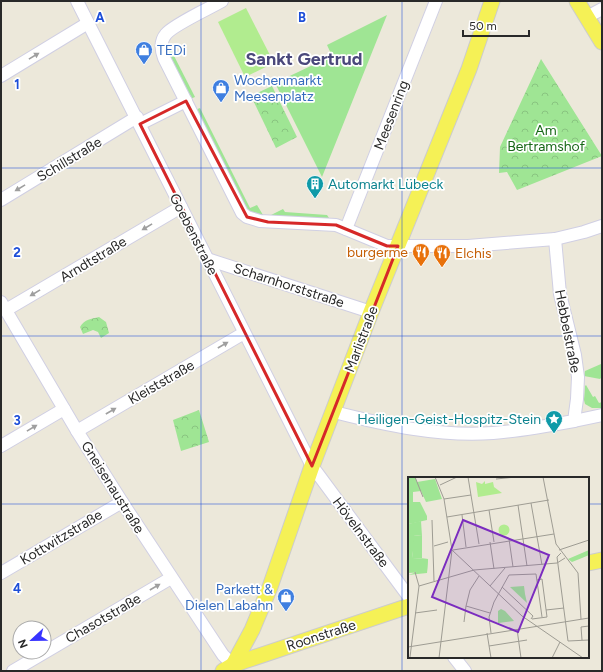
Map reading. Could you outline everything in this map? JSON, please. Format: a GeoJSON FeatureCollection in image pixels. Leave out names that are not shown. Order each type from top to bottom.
{"type":"FeatureCollection","features":[{"type":"Feature","properties":{"kind":"main road","name":"Marlistraße"},"geometry":{"type":"LineString","coordinates":[[228,668],[252,630],[270,587],[312,466],[469,69],[492,1]]}},
{"type":"Feature","properties":{"kind":"main road"},"geometry":{"type":"LineString","coordinates":[[577,1],[602,42]]}},
{"type":"Feature","properties":{"kind":"main road"},"geometry":{"type":"LineString","coordinates":[[589,563],[602,560]]}},
{"type":"Feature","properties":{"kind":"main road","name":"Roonstraße"},"geometry":{"type":"LineString","coordinates":[[228,668],[408,606]]}},
{"type":"Feature","properties":{"kind":"street","name":"Goebenstraße"},"geometry":{"type":"LineString","coordinates":[[77,1],[312,466]]}},
{"type":"Feature","properties":{"kind":"street"},"geometry":{"type":"LineString","coordinates":[[222,1],[201,6],[170,30],[165,35],[162,42],[162,51],[164,58],[245,215],[250,218],[260,221],[346,228],[387,246],[468,246],[555,239],[602,226]]}},
{"type":"Feature","properties":{"kind":"street","name":"Meesenring"},"geometry":{"type":"LineString","coordinates":[[346,228],[436,1]]}},
{"type":"Feature","properties":{"kind":"street"},"geometry":{"type":"LineString","coordinates":[[587,17],[602,9]]}},
{"type":"Feature","properties":{"kind":"street"},"geometry":{"type":"LineString","coordinates":[[1,76],[88,23]]}},
{"type":"Feature","properties":{"kind":"street"},"geometry":{"type":"LineString","coordinates":[[138,121],[186,101]]}},
{"type":"Feature","properties":{"kind":"street","name":"Schillstraße"},"geometry":{"type":"LineString","coordinates":[[1,200],[138,121]]}},
{"type":"Feature","properties":{"kind":"street","name":"Arndtstraße"},"geometry":{"type":"LineString","coordinates":[[3,306],[181,207]]}},
{"type":"Feature","properties":{"kind":"street","name":"Hebbelstraße"},"geometry":{"type":"LineString","coordinates":[[555,239],[560,294],[575,355],[578,377],[574,421]]}},
{"type":"Feature","properties":{"kind":"street","name":"Scharnhorststraße"},"geometry":{"type":"LineString","coordinates":[[207,259],[372,312]]}},
{"type":"Feature","properties":{"kind":"street","name":"Gneisenaustraße"},"geometry":{"type":"LineString","coordinates":[[3,306],[77,431],[171,578],[220,651],[228,668]]}},
{"type":"Feature","properties":{"kind":"street","name":"Kleiststraße"},"geometry":{"type":"LineString","coordinates":[[77,431],[244,333]]}},
{"type":"Feature","properties":{"kind":"street"},"geometry":{"type":"LineString","coordinates":[[1,446],[64,409]]}},
{"type":"Feature","properties":{"kind":"street"},"geometry":{"type":"LineString","coordinates":[[334,412],[387,425],[456,433],[503,432],[534,428],[602,415]]}},
{"type":"Feature","properties":{"kind":"street","name":"Hövelnstraße"},"geometry":{"type":"LineString","coordinates":[[312,466],[408,596]]}},
{"type":"Feature","properties":{"kind":"street","name":"Kottwitzstraße"},"geometry":{"type":"LineString","coordinates":[[1,573],[122,502]]}},
{"type":"Feature","properties":{"kind":"street","name":"Chasotstraße"},"geometry":{"type":"LineString","coordinates":[[13,671],[171,578]]}},
{"type":"Feature","properties":{"kind":"street"},"geometry":{"type":"LineString","coordinates":[[455,658],[465,671]]}},
{"type":"Feature","properties":{"kind":"highlighted area"},"geometry":{"type":"Polygon","coordinates":[[[186,101],[247,217],[268,222],[336,225],[387,246],[398,246],[312,466],[140,124],[186,101]]]}},
{"type":"Feature","properties":{"kind":"green space"},"geometry":{"type":"Polygon","coordinates":[[[246,8],[274,63],[245,77],[218,22],[246,8]]]}},
{"type":"Feature","properties":{"kind":"green space"},"geometry":{"type":"Polygon","coordinates":[[[387,15],[322,177],[275,83],[317,63],[333,58],[327,45],[387,15]]]}},
{"type":"Feature","properties":{"kind":"green space"},"geometry":{"type":"Polygon","coordinates":[[[171,50],[195,97],[190,99],[166,53],[171,50]]]}},
{"type":"Feature","properties":{"kind":"green space","name":"Am Bertramshof"},"geometry":{"type":"Polygon","coordinates":[[[541,59],[602,156],[517,190],[507,172],[499,173],[500,147],[541,59]]]}},
{"type":"Feature","properties":{"kind":"green space"},"geometry":{"type":"Polygon","coordinates":[[[272,86],[297,137],[276,148],[251,96],[272,86]]]}},
{"type":"Feature","properties":{"kind":"green space"},"geometry":{"type":"Polygon","coordinates":[[[200,108],[250,208],[257,205],[263,215],[249,214],[195,110],[200,108]]]}},
{"type":"Feature","properties":{"kind":"green space"},"geometry":{"type":"Polygon","coordinates":[[[283,209],[285,212],[327,215],[329,218],[327,221],[271,215],[283,209]]]}},
{"type":"Feature","properties":{"kind":"green space"},"geometry":{"type":"Polygon","coordinates":[[[99,317],[106,322],[109,333],[101,338],[98,332],[93,330],[83,334],[80,327],[82,324],[88,320],[99,317]]]}},
{"type":"Feature","properties":{"kind":"green space"},"geometry":{"type":"Polygon","coordinates":[[[601,364],[602,377],[600,379],[584,376],[585,371],[601,364]]]}},
{"type":"Feature","properties":{"kind":"green space"},"geometry":{"type":"Polygon","coordinates":[[[586,385],[593,397],[595,396],[599,403],[602,402],[602,408],[592,408],[585,404],[584,400],[586,385]]]}},
{"type":"Feature","properties":{"kind":"green space"},"geometry":{"type":"Polygon","coordinates":[[[199,410],[209,442],[181,451],[173,420],[199,410]]]}},
{"type":"Feature","properties":{"kind":"place","name":"TEDi"},"geometry":{"type":"Point","coordinates":[144,65]}},
{"type":"Feature","properties":{"kind":"place","name":"Wochenmarkt Meesenplatz"},"geometry":{"type":"Point","coordinates":[221,103]}},
{"type":"Feature","properties":{"kind":"place","name":"Automarkt Lübeck"},"geometry":{"type":"Point","coordinates":[315,199]}},
{"type":"Feature","properties":{"kind":"place","name":"burgerme"},"geometry":{"type":"Point","coordinates":[421,267]}},
{"type":"Feature","properties":{"kind":"place","name":"Elchis"},"geometry":{"type":"Point","coordinates":[442,268]}},
{"type":"Feature","properties":{"kind":"place","name":"Heiligen-Geist-Hospitz-Stein"},"geometry":{"type":"Point","coordinates":[554,434]}},
{"type":"Feature","properties":{"kind":"place","name":"Parkett & Dielen Labahn"},"geometry":{"type":"Point","coordinates":[286,612]}},
{"type":"Feature","properties":{"kind":"district","name":"Sankt Gertrud"},"geometry":{"type":"Point","coordinates":[304,59]}}]}
